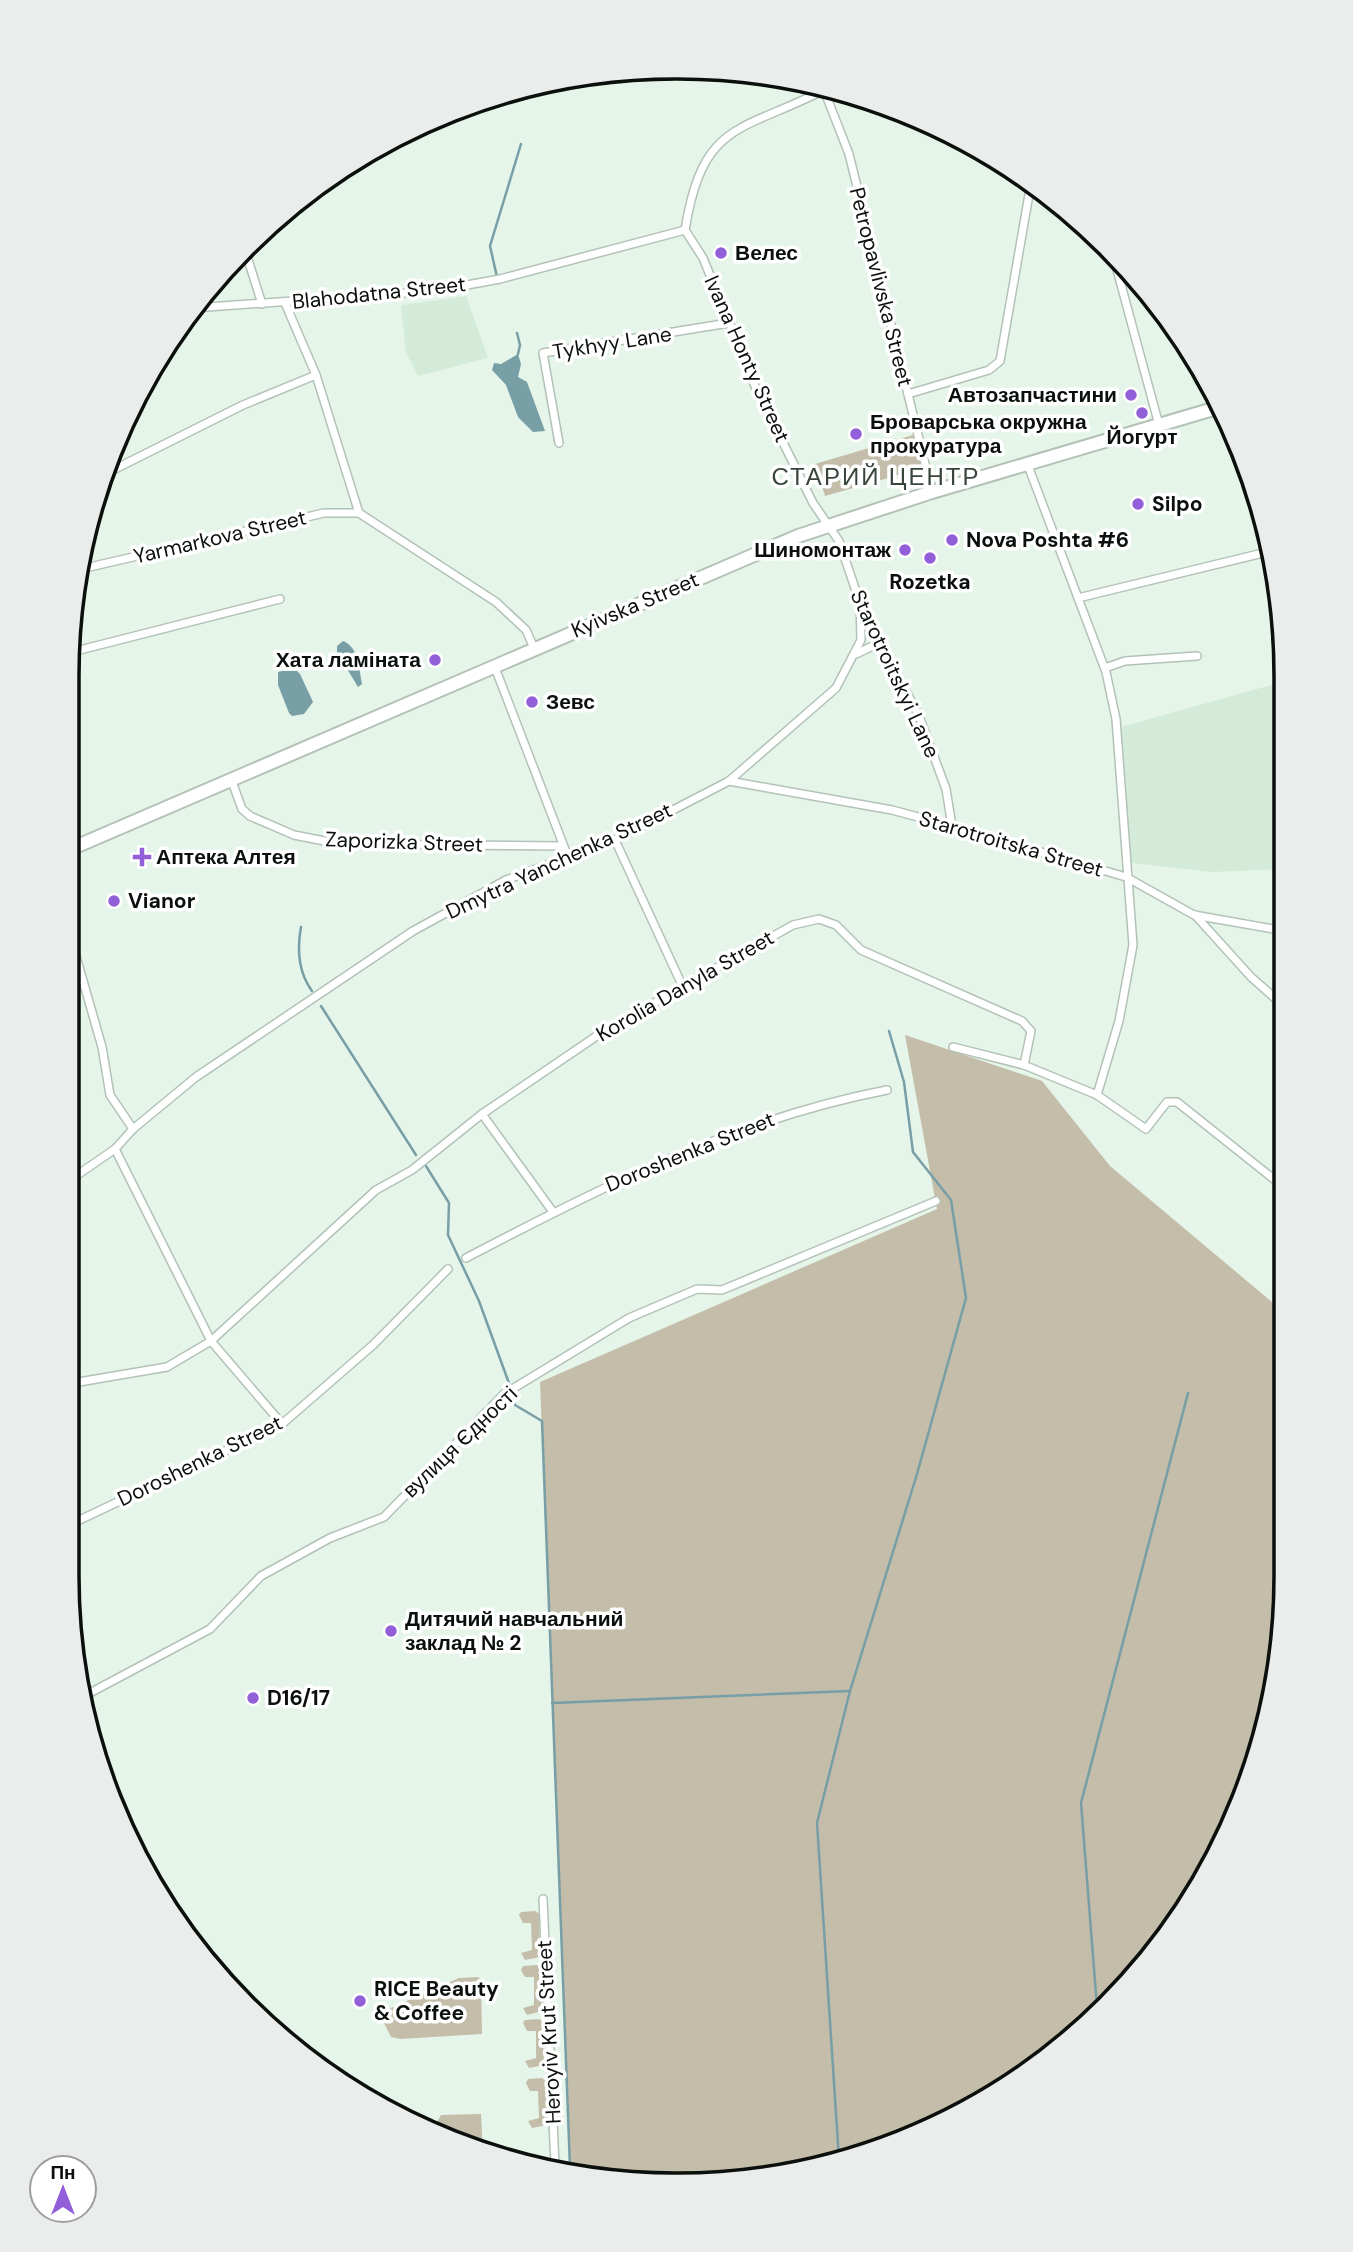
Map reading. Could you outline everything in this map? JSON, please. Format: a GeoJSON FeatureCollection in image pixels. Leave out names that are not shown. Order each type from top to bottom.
{"type":"FeatureCollection","features":[{"type":"Feature","properties":{"kind":"main road","name":"Kyivska Street"},"geometry":{"type":"LineString","coordinates":[[79,845],[494,665],[828,525],[1212,409]]}},
{"type":"Feature","properties":{"kind":"street"},"geometry":{"type":"LineString","coordinates":[[685,230],[702,165],[717,143],[735,130],[810,94]]}},
{"type":"Feature","properties":{"kind":"street","name":"Petropavlivska Street"},"geometry":{"type":"LineString","coordinates":[[827,98],[849,154],[932,492]]}},
{"type":"Feature","properties":{"kind":"street"},"geometry":{"type":"LineString","coordinates":[[908,394],[989,370],[1000,361],[1029,194]]}},
{"type":"Feature","properties":{"kind":"street","name":"Blahodatna Street"},"geometry":{"type":"LineString","coordinates":[[206,308],[414,293],[491,281],[685,230]]}},
{"type":"Feature","properties":{"kind":"street","name":"Ivana Honty Street"},"geometry":{"type":"LineString","coordinates":[[685,230],[703,258],[755,386],[813,503],[828,525]]}},
{"type":"Feature","properties":{"kind":"street"},"geometry":{"type":"LineString","coordinates":[[248,260],[262,304]]}},
{"type":"Feature","properties":{"kind":"street"},"geometry":{"type":"LineString","coordinates":[[1118,274],[1159,425]]}},
{"type":"Feature","properties":{"kind":"street"},"geometry":{"type":"LineString","coordinates":[[285,303],[316,376],[359,513],[496,602],[526,630],[534,648]]}},
{"type":"Feature","properties":{"kind":"street","name":"Tykhyy Lane"},"geometry":{"type":"LineString","coordinates":[[559,443],[543,353],[729,323]]}},
{"type":"Feature","properties":{"kind":"street"},"geometry":{"type":"LineString","coordinates":[[116,468],[243,405],[316,376]]}},
{"type":"Feature","properties":{"kind":"street"},"geometry":{"type":"LineString","coordinates":[[1027,463],[1105,667],[1116,719],[1133,945],[1119,1021],[1097,1095]]}},
{"type":"Feature","properties":{"kind":"street","name":"Yarmarkova Street"},"geometry":{"type":"LineString","coordinates":[[89,567],[324,513],[359,513]]}},
{"type":"Feature","properties":{"kind":"street","name":"Starotroitskyi Lane"},"geometry":{"type":"LineString","coordinates":[[828,525],[839,541],[860,603],[887,651],[935,758],[946,789],[951,826]]}},
{"type":"Feature","properties":{"kind":"street"},"geometry":{"type":"LineString","coordinates":[[1078,598],[1261,553]]}},
{"type":"Feature","properties":{"kind":"street"},"geometry":{"type":"LineString","coordinates":[[80,650],[280,599]]}},
{"type":"Feature","properties":{"kind":"street","name":"Dmytra Yanchenka Street"},"geometry":{"type":"LineString","coordinates":[[79,1174],[115,1149],[133,1129],[196,1076],[413,931],[506,880],[614,840],[729,781],[836,688],[860,640],[860,603]]}},
{"type":"Feature","properties":{"kind":"street"},"geometry":{"type":"LineString","coordinates":[[852,657],[869,646],[875,645],[887,651]]}},
{"type":"Feature","properties":{"kind":"street"},"geometry":{"type":"LineString","coordinates":[[1105,667],[1125,661],[1197,656]]}},
{"type":"Feature","properties":{"kind":"street"},"geometry":{"type":"LineString","coordinates":[[494,665],[568,857]]}},
{"type":"Feature","properties":{"kind":"street","name":"Zaporizka Street"},"geometry":{"type":"LineString","coordinates":[[231,779],[242,809],[250,816],[294,835],[340,844],[564,846]]}},
{"type":"Feature","properties":{"kind":"street","name":"Starotroitska Street"},"geometry":{"type":"LineString","coordinates":[[729,781],[892,810],[951,826],[1126,877],[1194,915],[1274,929]]}},
{"type":"Feature","properties":{"kind":"street"},"geometry":{"type":"LineString","coordinates":[[614,840],[682,985]]}},
{"type":"Feature","properties":{"kind":"street"},"geometry":{"type":"LineString","coordinates":[[1194,915],[1251,977],[1274,997]]}},
{"type":"Feature","properties":{"kind":"street","name":"Korolia Danyla Street"},"geometry":{"type":"LineString","coordinates":[[79,1382],[167,1367],[211,1341],[376,1190],[412,1170],[482,1114],[604,1031],[793,925],[819,919],[836,925],[862,950],[1022,1021],[1031,1031],[1024,1065]]}},
{"type":"Feature","properties":{"kind":"street"},"geometry":{"type":"LineString","coordinates":[[79,967],[102,1047],[110,1095],[133,1129]]}},
{"type":"Feature","properties":{"kind":"street"},"geometry":{"type":"LineString","coordinates":[[953,1047],[1024,1065],[1097,1095],[1146,1129],[1167,1102],[1177,1102],[1274,1179]]}},
{"type":"Feature","properties":{"kind":"street","name":"Doroshenka Street"},"geometry":{"type":"LineString","coordinates":[[466,1258],[589,1193],[762,1122],[832,1101],[887,1090]]}},
{"type":"Feature","properties":{"kind":"street"},"geometry":{"type":"LineString","coordinates":[[482,1114],[553,1212]]}},
{"type":"Feature","properties":{"kind":"street"},"geometry":{"type":"LineString","coordinates":[[115,1149],[211,1341],[282,1424]]}},
{"type":"Feature","properties":{"kind":"street","name":"вулиця Єдності"},"geometry":{"type":"LineString","coordinates":[[90,1693],[210,1629],[261,1576],[330,1538],[384,1517],[504,1394],[629,1318],[697,1289],[722,1290],[936,1201]]}},
{"type":"Feature","properties":{"kind":"street","name":"Doroshenka Street"},"geometry":{"type":"LineString","coordinates":[[79,1521],[282,1424],[373,1345],[447,1269]]}},
{"type":"Feature","properties":{"kind":"street","name":"Heroyiv Krut Street"},"geometry":{"type":"LineString","coordinates":[[543,1899],[555,2161]]}},
{"type":"Feature","properties":{"kind":"shaded area"},"geometry":{"type":"Polygon","coordinates":[[[466,296],[488,358],[418,376],[406,353],[401,305],[466,296]]]}},
{"type":"Feature","properties":{"kind":"shaded area"},"geometry":{"type":"Polygon","coordinates":[[[1189,369],[1198,385],[1194,386],[1189,369]]]}},
{"type":"Feature","properties":{"kind":"shaded area"},"geometry":{"type":"Polygon","coordinates":[[[913,435],[923,468],[825,496],[815,464],[913,435]]]}},
{"type":"Feature","properties":{"kind":"shaded area"},"geometry":{"type":"Polygon","coordinates":[[[1274,684],[1274,869],[1212,872],[1131,863],[1121,727],[1274,684]]]}},
{"type":"Feature","properties":{"kind":"shaded area"},"geometry":{"type":"Polygon","coordinates":[[[905,1035],[1042,1081],[1110,1166],[1274,1304],[1273,1615],[1263,1692],[1243,1768],[1213,1840],[1194,1874],[1174,1908],[1126,1970],[1071,2025],[1009,2073],[975,2093],[941,2112],[869,2142],[793,2162],[716,2172],[676,2173],[637,2172],[570,2164],[540,1382],[937,1209],[905,1035]]]}},
{"type":"Feature","properties":{"kind":"shaded area"},"geometry":{"type":"Polygon","coordinates":[[[535,1911],[539,1914],[540,1957],[525,1960],[521,1953],[532,1950],[531,1923],[523,1923],[519,1915],[521,1912],[535,1911]]]}},
{"type":"Feature","properties":{"kind":"shaded area"},"geometry":{"type":"Polygon","coordinates":[[[537,1965],[541,1968],[542,2011],[527,2015],[523,2008],[534,2005],[534,1977],[525,1977],[521,1970],[523,1966],[537,1965]]]}},
{"type":"Feature","properties":{"kind":"shaded area"},"geometry":{"type":"Polygon","coordinates":[[[478,1977],[481,1980],[482,2034],[400,2039],[391,2037],[381,2017],[382,2012],[459,1978],[478,1977]]]}},
{"type":"Feature","properties":{"kind":"shaded area"},"geometry":{"type":"Polygon","coordinates":[[[539,2019],[543,2022],[544,2065],[529,2068],[525,2061],[536,2058],[536,2031],[527,2031],[523,2023],[525,2020],[539,2019]]]}},
{"type":"Feature","properties":{"kind":"shaded area"},"geometry":{"type":"Polygon","coordinates":[[[542,2078],[546,2081],[547,2125],[532,2128],[528,2121],[539,2118],[538,2091],[530,2091],[526,2083],[528,2079],[542,2078]]]}},
{"type":"Feature","properties":{"kind":"shaded area"},"geometry":{"type":"Polygon","coordinates":[[[481,2114],[482,2141],[438,2123],[441,2115],[481,2114]]]}},
{"type":"Feature","properties":{"kind":"water"},"geometry":{"type":"Polygon","coordinates":[[[518,354],[521,364],[518,377],[527,382],[545,431],[533,432],[518,417],[506,385],[492,370],[494,363],[501,364],[518,354]]]}},
{"type":"Feature","properties":{"kind":"water"},"geometry":{"type":"Polygon","coordinates":[[[343,641],[352,648],[357,659],[362,684],[358,687],[337,652],[337,646],[343,641]]]}},
{"type":"Feature","properties":{"kind":"water"},"geometry":{"type":"Polygon","coordinates":[[[297,671],[300,674],[313,702],[304,714],[292,716],[289,713],[278,685],[278,672],[297,671]]]}},
{"type":"Feature","properties":{"kind":"waterway"},"geometry":{"type":"LineString","coordinates":[[497,277],[490,246],[521,144]]}},
{"type":"Feature","properties":{"kind":"waterway"},"geometry":{"type":"LineString","coordinates":[[517,333],[520,345],[518,354]]}},
{"type":"Feature","properties":{"kind":"waterway"},"geometry":{"type":"LineString","coordinates":[[301,927],[300,960],[307,984],[312,991]]}},
{"type":"Feature","properties":{"kind":"waterway"},"geometry":{"type":"LineString","coordinates":[[321,1006],[416,1155]]}},
{"type":"Feature","properties":{"kind":"waterway"},"geometry":{"type":"LineString","coordinates":[[838,2151],[817,1823],[850,1691],[917,1474],[966,1298],[951,1200],[913,1152],[904,1082],[889,1031]]}},
{"type":"Feature","properties":{"kind":"waterway"},"geometry":{"type":"LineString","coordinates":[[426,1166],[449,1203],[448,1235],[479,1301],[510,1386]]}},
{"type":"Feature","properties":{"kind":"waterway"},"geometry":{"type":"LineString","coordinates":[[512,1393],[515,1405],[542,1421],[570,2164]]}},
{"type":"Feature","properties":{"kind":"waterway"},"geometry":{"type":"LineString","coordinates":[[1096,2000],[1081,1803],[1188,1393]]}},
{"type":"Feature","properties":{"kind":"waterway"},"geometry":{"type":"LineString","coordinates":[[552,1703],[849,1691]]}},
{"type":"Feature","properties":{"kind":"place","name":"Велес"},"geometry":{"type":"Point","coordinates":[721,253]}},
{"type":"Feature","properties":{"kind":"place","name":"Автозапчастини"},"geometry":{"type":"Point","coordinates":[1131,395]}},
{"type":"Feature","properties":{"kind":"place","name":"Йогурт"},"geometry":{"type":"Point","coordinates":[1142,413]}},
{"type":"Feature","properties":{"kind":"place","name":"Броварська окружна прокуратура"},"geometry":{"type":"Point","coordinates":[856,434]}},
{"type":"Feature","properties":{"kind":"place","name":"Silpo"},"geometry":{"type":"Point","coordinates":[1138,504]}},
{"type":"Feature","properties":{"kind":"place","name":"Nova Poshta #6"},"geometry":{"type":"Point","coordinates":[952,540]}},
{"type":"Feature","properties":{"kind":"place","name":"Шиномонтаж"},"geometry":{"type":"Point","coordinates":[905,550]}},
{"type":"Feature","properties":{"kind":"place","name":"Rozetka"},"geometry":{"type":"Point","coordinates":[930,558]}},
{"type":"Feature","properties":{"kind":"place","name":"Хата ламіната"},"geometry":{"type":"Point","coordinates":[435,660]}},
{"type":"Feature","properties":{"kind":"place","name":"Зевс"},"geometry":{"type":"Point","coordinates":[532,702]}},
{"type":"Feature","properties":{"kind":"place","name":"Аптека Алтея"},"geometry":{"type":"Point","coordinates":[142,857]}},
{"type":"Feature","properties":{"kind":"place","name":"Vianor"},"geometry":{"type":"Point","coordinates":[114,901]}},
{"type":"Feature","properties":{"kind":"place","name":"Дитячий навчальний заклад № 2"},"geometry":{"type":"Point","coordinates":[391,1631]}},
{"type":"Feature","properties":{"kind":"place","name":"D16/17"},"geometry":{"type":"Point","coordinates":[253,1698]}},
{"type":"Feature","properties":{"kind":"place","name":"RICE Beauty & Coffee"},"geometry":{"type":"Point","coordinates":[360,2001]}},
{"type":"Feature","properties":{"kind":"district","name":"СТАРИЙ ЦЕНТР"},"geometry":{"type":"Point","coordinates":[876,476]}}]}
